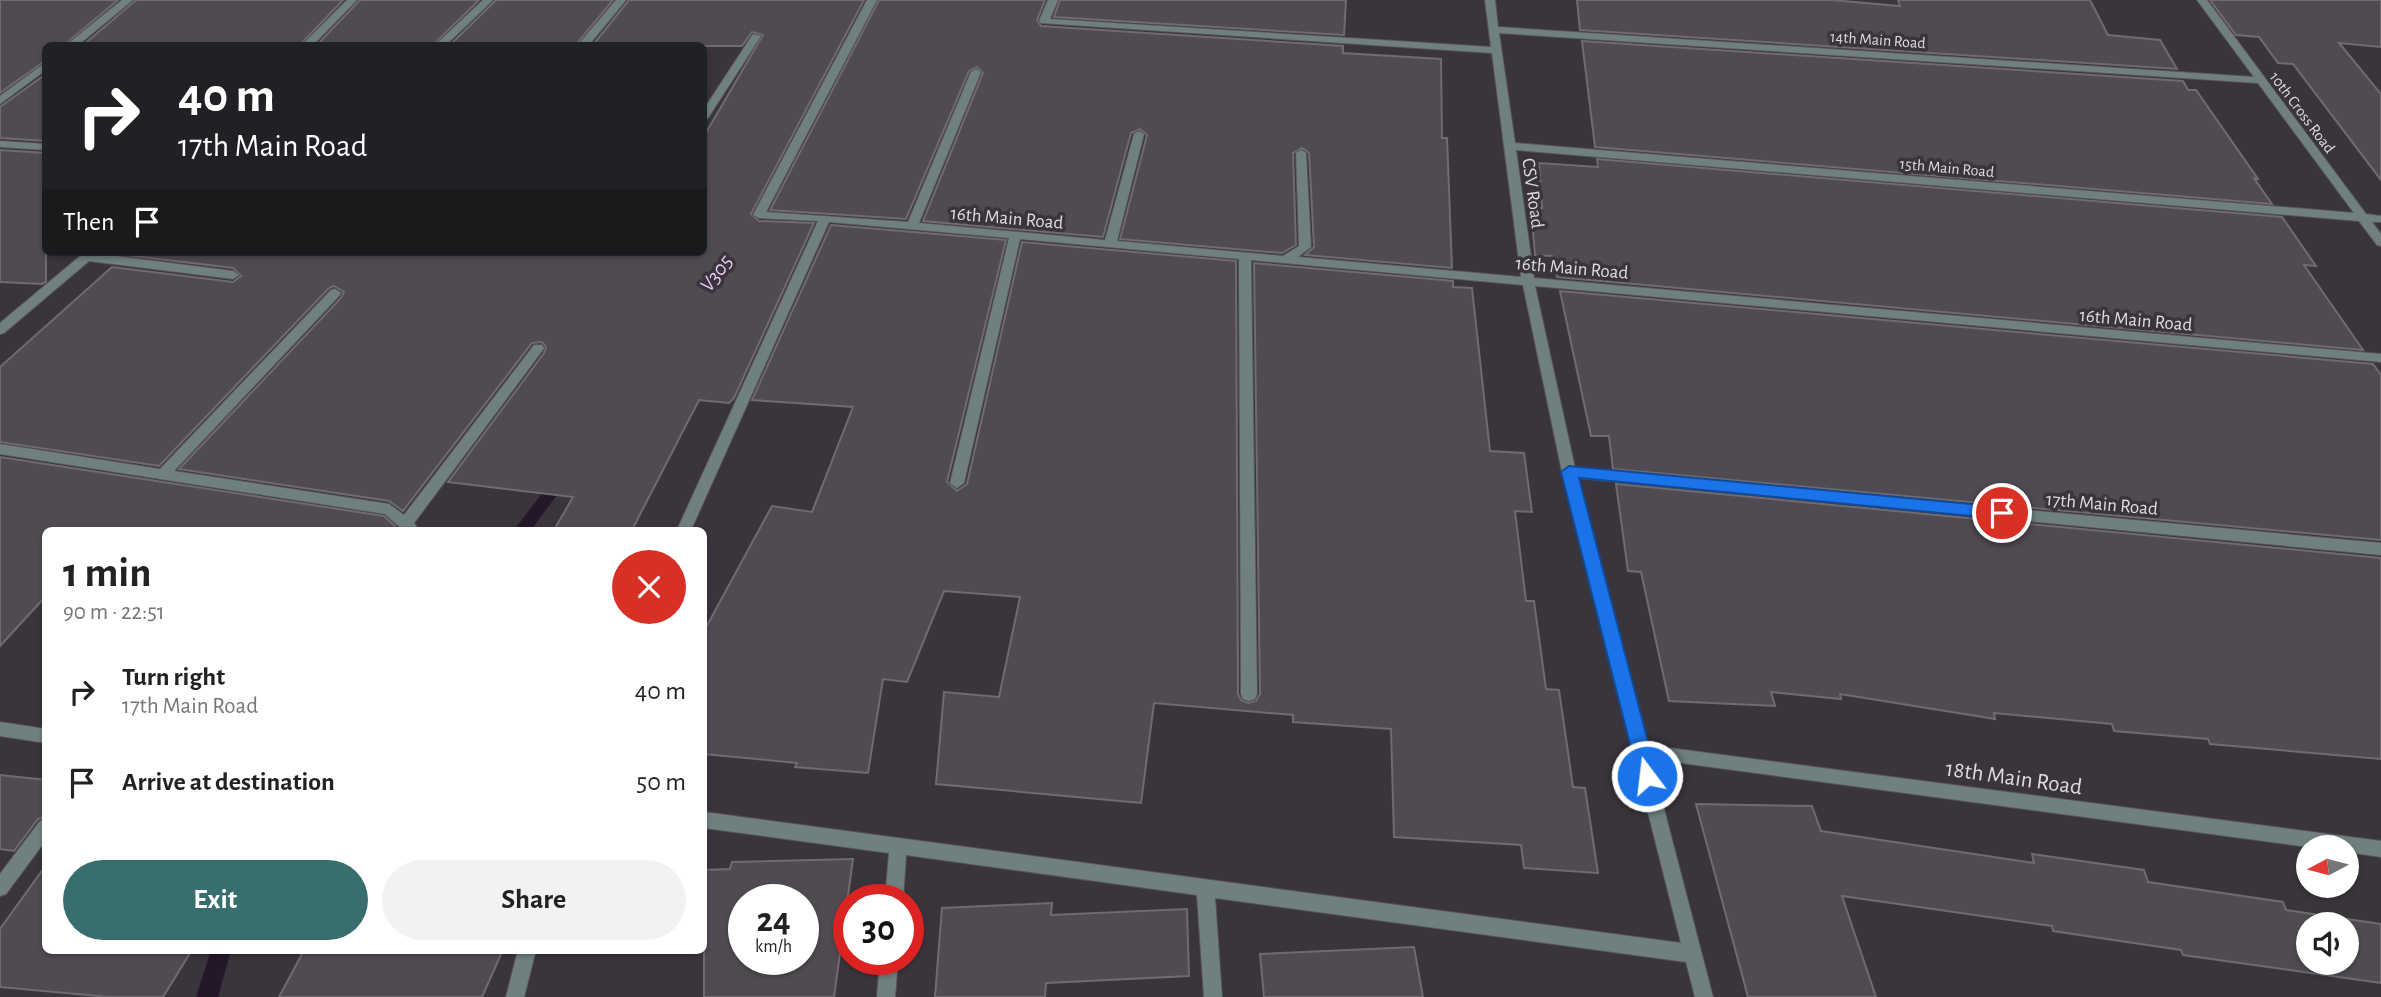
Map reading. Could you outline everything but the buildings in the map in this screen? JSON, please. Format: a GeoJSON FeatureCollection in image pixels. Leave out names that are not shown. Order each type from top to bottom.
{"type":"FeatureCollection","features":[{"type":"Feature","properties":{"kind":"street"},"geometry":{"type":"LineString","coordinates":[[75,42],[128,0]]}},
{"type":"Feature","properties":{"kind":"street"},"geometry":{"type":"LineString","coordinates":[[310,42],[352,0]]}},
{"type":"Feature","properties":{"kind":"street"},"geometry":{"type":"LineString","coordinates":[[443,42],[488,0]]}},
{"type":"Feature","properties":{"kind":"street"},"geometry":{"type":"LineString","coordinates":[[585,42],[621,0]]}},
{"type":"Feature","properties":{"kind":"street","name":"16th Main Road"},"geometry":{"type":"LineString","coordinates":[[872,0],[759,215],[825,218],[1245,255],[2381,358]]}},
{"type":"Feature","properties":{"kind":"street"},"geometry":{"type":"LineString","coordinates":[[1053,0],[1044,21],[1496,50]]}},
{"type":"Feature","properties":{"kind":"street","name":"CSV Road"},"geometry":{"type":"LineString","coordinates":[[1490,0],[1528,281],[1569,472],[1704,997]]}},
{"type":"Feature","properties":{"kind":"street","name":"10th Cross Road"},"geometry":{"type":"LineString","coordinates":[[2202,0],[2381,243]]}},
{"type":"Feature","properties":{"kind":"street","name":"14th Main Road"},"geometry":{"type":"LineString","coordinates":[[1494,30],[2259,80]]}},
{"type":"Feature","properties":{"kind":"street"},"geometry":{"type":"LineString","coordinates":[[707,111],[756,36]]}},
{"type":"Feature","properties":{"kind":"street"},"geometry":{"type":"LineString","coordinates":[[0,101],[42,68]]}},
{"type":"Feature","properties":{"kind":"street"},"geometry":{"type":"LineString","coordinates":[[912,226],[976,72]]}},
{"type":"Feature","properties":{"kind":"street"},"geometry":{"type":"LineString","coordinates":[[1110,244],[1139,134]]}},
{"type":"Feature","properties":{"kind":"street"},"geometry":{"type":"LineString","coordinates":[[0,144],[42,147]]}},
{"type":"Feature","properties":{"kind":"street","name":"15th Main Road"},"geometry":{"type":"LineString","coordinates":[[1510,146],[2381,219]]}},
{"type":"Feature","properties":{"kind":"street"},"geometry":{"type":"LineString","coordinates":[[1286,259],[1305,247],[1301,153]]}},
{"type":"Feature","properties":{"kind":"street"},"geometry":{"type":"LineString","coordinates":[[685,527],[825,218]]}},
{"type":"Feature","properties":{"kind":"street"},"geometry":{"type":"LineString","coordinates":[[957,483],[1015,236]]}},
{"type":"Feature","properties":{"kind":"street"},"geometry":{"type":"LineString","coordinates":[[1245,255],[1248,694]]}},
{"type":"Feature","properties":{"kind":"street"},"geometry":{"type":"LineString","coordinates":[[0,330],[88,256]]}},
{"type":"Feature","properties":{"kind":"street"},"geometry":{"type":"LineString","coordinates":[[104,256],[233,275]]}},
{"type":"Feature","properties":{"kind":"street"},"geometry":{"type":"LineString","coordinates":[[163,474],[335,293]]}},
{"type":"Feature","properties":{"kind":"street"},"geometry":{"type":"LineString","coordinates":[[0,449],[389,509],[409,527],[538,348]]}},
{"type":"Feature","properties":{"kind":"street","name":"17th Main Road"},"geometry":{"type":"LineString","coordinates":[[1569,472],[2381,549]]}},
{"type":"Feature","properties":{"kind":"street"},"geometry":{"type":"LineString","coordinates":[[0,729],[42,735]]}},
{"type":"Feature","properties":{"kind":"street","name":"18th Main Road"},"geometry":{"type":"LineString","coordinates":[[1640,751],[2381,849]]}},
{"type":"Feature","properties":{"kind":"street"},"geometry":{"type":"LineString","coordinates":[[707,820],[1693,954]]}},
{"type":"Feature","properties":{"kind":"street"},"geometry":{"type":"LineString","coordinates":[[0,888],[42,831]]}},
{"type":"Feature","properties":{"kind":"street"},"geometry":{"type":"LineString","coordinates":[[895,884],[898,848]]}},
{"type":"Feature","properties":{"kind":"street"},"geometry":{"type":"LineString","coordinates":[[1205,889],[1213,997]]}},
{"type":"Feature","properties":{"kind":"street"},"geometry":{"type":"LineString","coordinates":[[515,997],[526,954]]}},
{"type":"Feature","properties":{"kind":"street"},"geometry":{"type":"LineString","coordinates":[[886,997],[888,975]]}},
{"type":"Feature","properties":{"kind":"waterway","name":"V305"},"geometry":{"type":"LineString","coordinates":[[798,148],[838,80]]}},
{"type":"Feature","properties":{"kind":"waterway","name":"V305"},"geometry":{"type":"LineString","coordinates":[[524,527],[561,479]]}},
{"type":"Feature","properties":{"kind":"waterway","name":"V305"},"geometry":{"type":"LineString","coordinates":[[207,997],[220,954]]}},
{"type":"Feature","properties":{"kind":"route"},"geometry":{"type":"LineString","coordinates":[[1647,776],[1569,472],[2002,513]]}}]}
